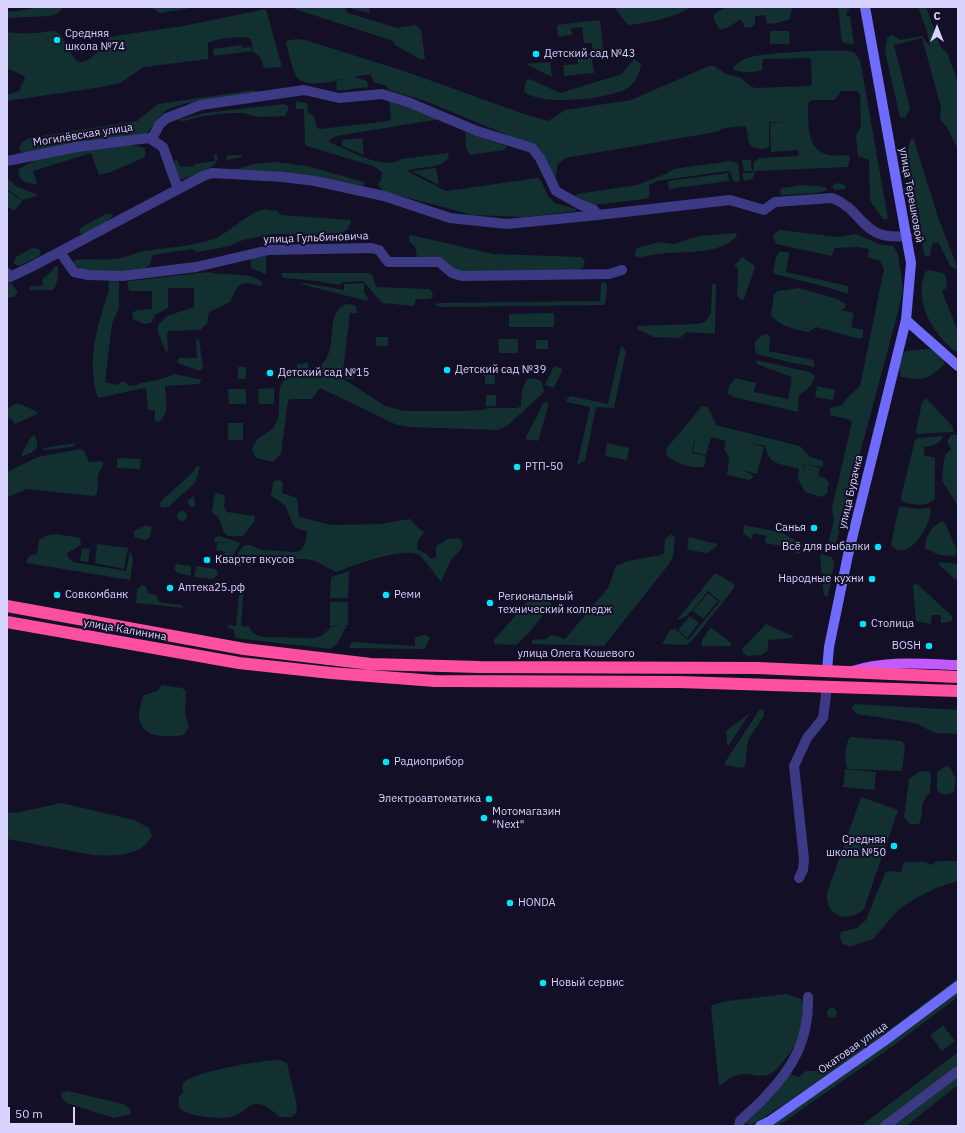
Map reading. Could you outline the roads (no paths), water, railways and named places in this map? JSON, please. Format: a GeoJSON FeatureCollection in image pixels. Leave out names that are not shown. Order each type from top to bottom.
{"type":"FeatureCollection","features":[{"type":"Feature","properties":{"kind":"highway","name":"улица Калинина"},"geometry":{"type":"LineString","coordinates":[[7,606],[196,641]]}},
{"type":"Feature","properties":{"kind":"highway","name":"улица Калинина"},"geometry":{"type":"LineString","coordinates":[[7,622],[239,663],[331,674],[435,681],[679,682],[826,686]]}},
{"type":"Feature","properties":{"kind":"highway","name":"улица Олега Кошевого"},"geometry":{"type":"LineString","coordinates":[[196,641],[300,657],[371,664],[479,667],[749,668],[958,677]]}},
{"type":"Feature","properties":{"kind":"highway"},"geometry":{"type":"LineString","coordinates":[[826,686],[958,691]]}},
{"type":"Feature","properties":{"kind":"main road","name":"улица Терешковой"},"geometry":{"type":"LineString","coordinates":[[865,7],[911,263],[906,320]]}},
{"type":"Feature","properties":{"kind":"main road"},"geometry":{"type":"LineString","coordinates":[[906,320],[958,366]]}},
{"type":"Feature","properties":{"kind":"main road","name":"улица Бурачка"},"geometry":{"type":"LineString","coordinates":[[827,671],[829,647],[848,555],[906,320]]}},
{"type":"Feature","properties":{"kind":"main road"},"geometry":{"type":"LineString","coordinates":[[851,672],[865,667],[914,664],[958,665]]}},
{"type":"Feature","properties":{"kind":"main road","name":"Окатовая улица"},"geometry":{"type":"LineString","coordinates":[[760,1126],[770,1121],[878,1045],[958,986]]}},
{"type":"Feature","properties":{"kind":"street"},"geometry":{"type":"LineString","coordinates":[[178,189],[163,147],[152,139],[159,125],[167,118],[201,105],[304,90],[339,98],[382,94],[408,102],[478,131],[532,148],[540,158],[556,191],[579,204],[594,210],[598,215]]}},
{"type":"Feature","properties":{"kind":"street","name":"Могилёвская улица"},"geometry":{"type":"LineString","coordinates":[[7,160],[77,147],[144,138],[152,139]]}},
{"type":"Feature","properties":{"kind":"street"},"geometry":{"type":"LineString","coordinates":[[7,273],[10,277],[203,176],[212,173],[277,177],[352,188],[384,196],[450,218],[507,224],[730,200],[764,210],[775,202],[832,198],[840,201],[872,231],[893,238],[907,236]]}},
{"type":"Feature","properties":{"kind":"street","name":"улица Гульбиновича"},"geometry":{"type":"LineString","coordinates":[[60,252],[74,272],[88,275],[118,276],[196,267],[269,250],[371,248],[379,250],[388,262],[439,262],[452,273],[462,276],[609,274],[622,270]]}},
{"type":"Feature","properties":{"kind":"street"},"geometry":{"type":"LineString","coordinates":[[799,878],[803,870],[804,859],[794,766],[807,738],[823,718],[826,686]]}},
{"type":"Feature","properties":{"kind":"street"},"geometry":{"type":"LineString","coordinates":[[739,1126],[740,1121],[766,1096],[787,1071],[802,1045],[808,1015],[808,997]]}},
{"type":"Feature","properties":{"kind":"street"},"geometry":{"type":"LineString","coordinates":[[885,1126],[958,1071]]}},
{"type":"Feature","properties":{"kind":"place","name":"Средняя школа №74"},"geometry":{"type":"Point","coordinates":[57,40]}},
{"type":"Feature","properties":{"kind":"place","name":"Детский сад №43"},"geometry":{"type":"Point","coordinates":[536,54]}},
{"type":"Feature","properties":{"kind":"place","name":"Детский сад №39"},"geometry":{"type":"Point","coordinates":[447,370]}},
{"type":"Feature","properties":{"kind":"place","name":"Детский сад №15"},"geometry":{"type":"Point","coordinates":[270,373]}},
{"type":"Feature","properties":{"kind":"place","name":"РТП-50"},"geometry":{"type":"Point","coordinates":[517,467]}},
{"type":"Feature","properties":{"kind":"place","name":"Санья"},"geometry":{"type":"Point","coordinates":[814,528]}},
{"type":"Feature","properties":{"kind":"place","name":"Всё для рыбалки"},"geometry":{"type":"Point","coordinates":[878,547]}},
{"type":"Feature","properties":{"kind":"place","name":"Квартет вкусов"},"geometry":{"type":"Point","coordinates":[207,560]}},
{"type":"Feature","properties":{"kind":"place","name":"Народные кухни"},"geometry":{"type":"Point","coordinates":[872,579]}},
{"type":"Feature","properties":{"kind":"place","name":"Аптека25.рф"},"geometry":{"type":"Point","coordinates":[170,588]}},
{"type":"Feature","properties":{"kind":"place","name":"Совкомбанк"},"geometry":{"type":"Point","coordinates":[57,595]}},
{"type":"Feature","properties":{"kind":"place","name":"Реми"},"geometry":{"type":"Point","coordinates":[386,595]}},
{"type":"Feature","properties":{"kind":"place","name":"Региональный технический колледж"},"geometry":{"type":"Point","coordinates":[490,603]}},
{"type":"Feature","properties":{"kind":"place","name":"Столица"},"geometry":{"type":"Point","coordinates":[863,624]}},
{"type":"Feature","properties":{"kind":"place","name":"BOSH"},"geometry":{"type":"Point","coordinates":[929,646]}},
{"type":"Feature","properties":{"kind":"place","name":"Радиоприбор"},"geometry":{"type":"Point","coordinates":[386,762]}},
{"type":"Feature","properties":{"kind":"place","name":"Электроавтоматика"},"geometry":{"type":"Point","coordinates":[489,799]}},
{"type":"Feature","properties":{"kind":"place","name":"Мотомагазин \"Next\""},"geometry":{"type":"Point","coordinates":[484,818]}},
{"type":"Feature","properties":{"kind":"place","name":"Средняя школа №50"},"geometry":{"type":"Point","coordinates":[894,846]}},
{"type":"Feature","properties":{"kind":"place","name":"HONDA"},"geometry":{"type":"Point","coordinates":[510,903]}},
{"type":"Feature","properties":{"kind":"place","name":"Новый сервис"},"geometry":{"type":"Point","coordinates":[543,983]}}]}
